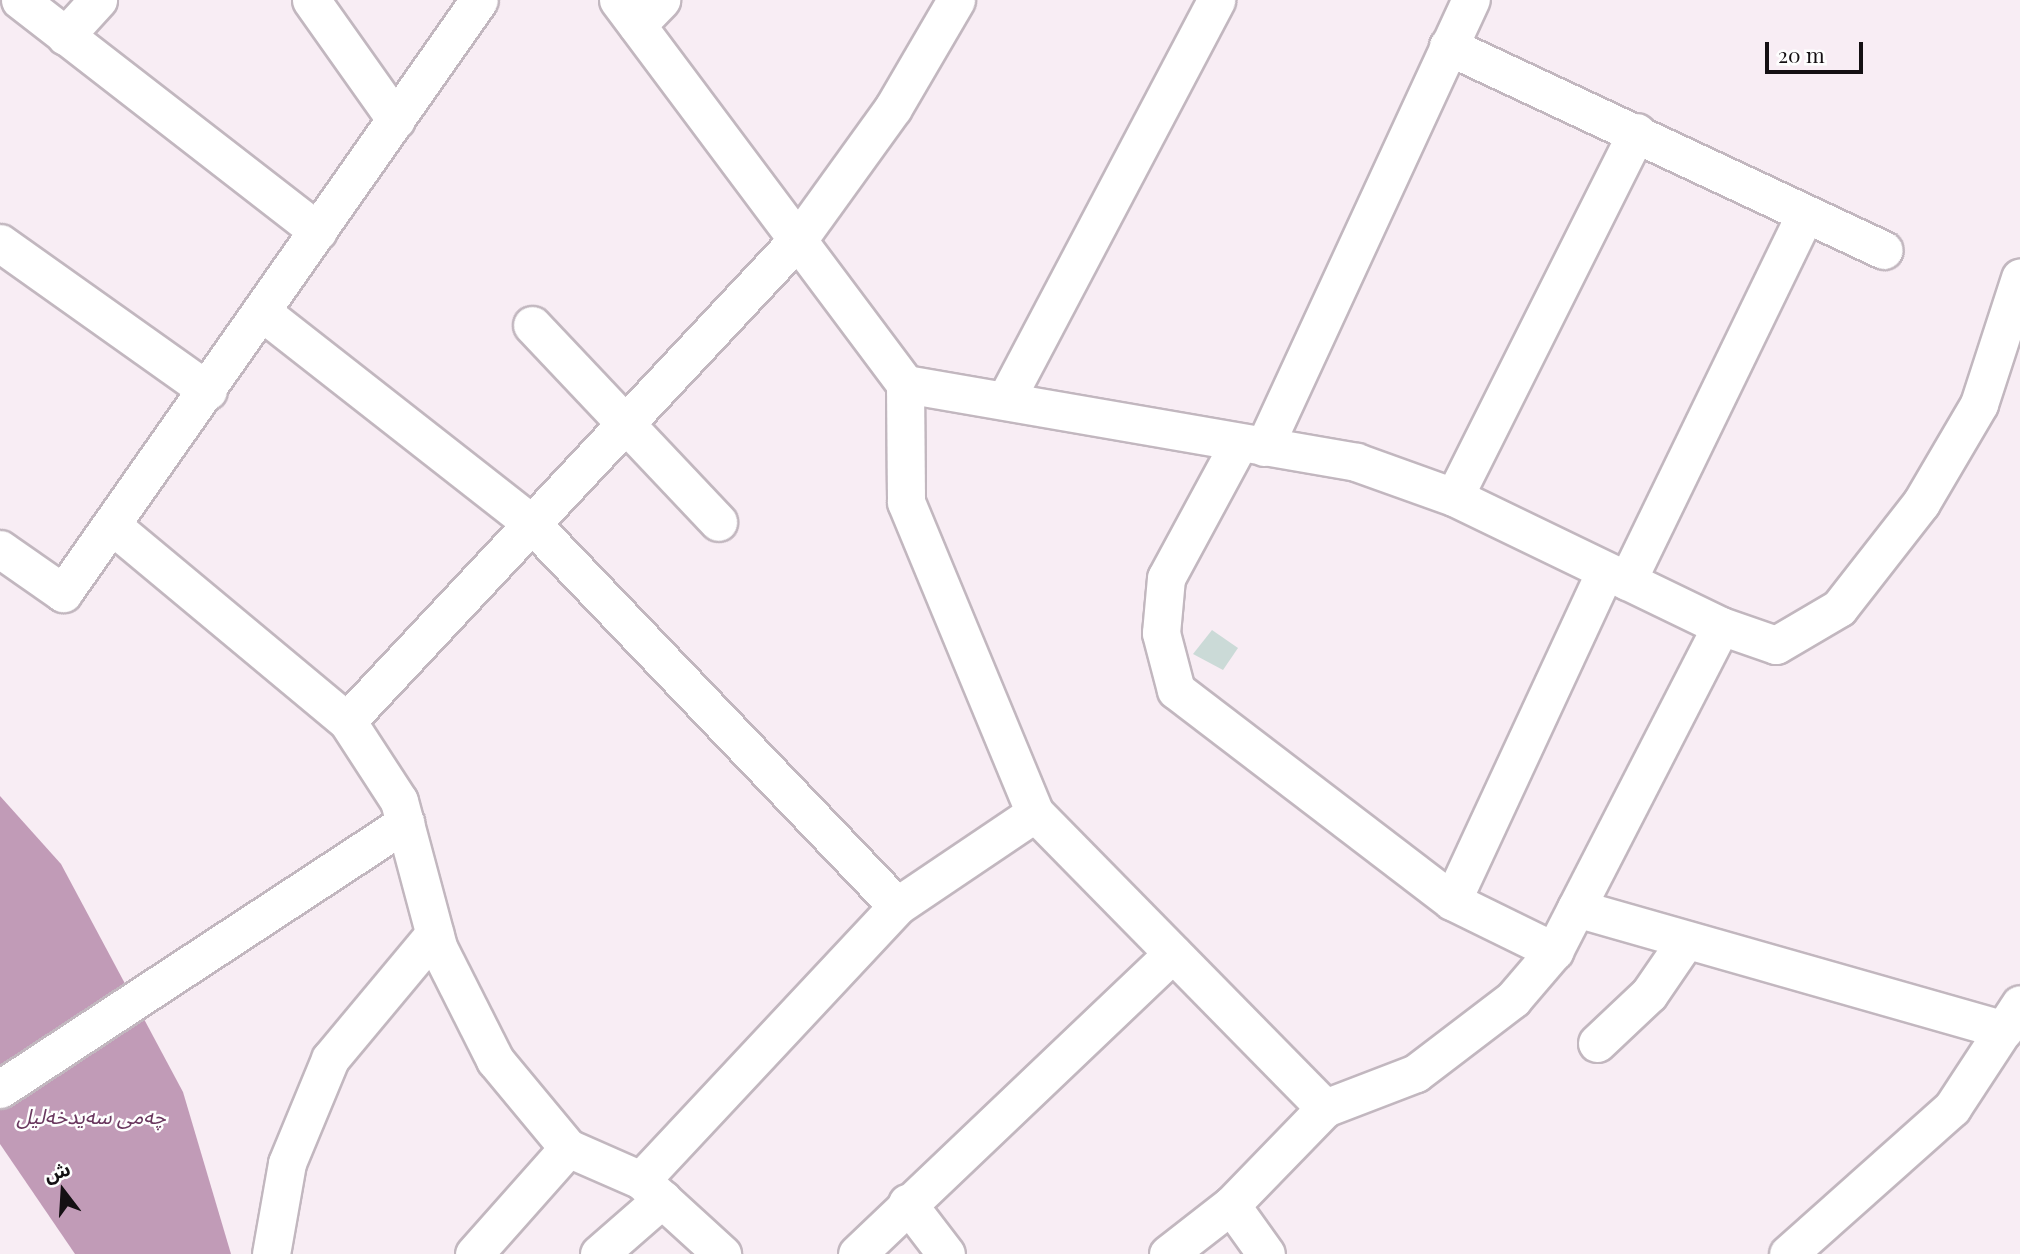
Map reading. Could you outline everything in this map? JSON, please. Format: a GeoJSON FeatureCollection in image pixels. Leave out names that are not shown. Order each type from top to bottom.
{"type":"FeatureCollection","features":[{"type":"Feature","properties":{"kind":"street"},"geometry":{"type":"LineString","coordinates":[[20,0],[318,231]]}},
{"type":"Feature","properties":{"kind":"street"},"geometry":{"type":"LineString","coordinates":[[65,36],[98,0]]}},
{"type":"Feature","properties":{"kind":"street"},"geometry":{"type":"LineString","coordinates":[[311,0],[396,120]]}},
{"type":"Feature","properties":{"kind":"street"},"geometry":{"type":"LineString","coordinates":[[0,549],[64,593],[115,527],[479,0]]}},
{"type":"Feature","properties":{"kind":"street"},"geometry":{"type":"LineString","coordinates":[[346,722],[800,237],[893,108],[956,0]]}},
{"type":"Feature","properties":{"kind":"street"},"geometry":{"type":"LineString","coordinates":[[1006,400],[1216,0]]}},
{"type":"Feature","properties":{"kind":"street"},"geometry":{"type":"LineString","coordinates":[[1471,0],[1251,445],[1166,578],[1161,634],[1176,690],[1452,901],[1554,951]]}},
{"type":"Feature","properties":{"kind":"street"},"geometry":{"type":"LineString","coordinates":[[639,8],[905,384],[906,502],[1035,813],[1325,1108]]}},
{"type":"Feature","properties":{"kind":"street"},"geometry":{"type":"LineString","coordinates":[[1448,46],[1637,132],[1884,250]]}},
{"type":"Feature","properties":{"kind":"street"},"geometry":{"type":"LineString","coordinates":[[1454,497],[1637,132]]}},
{"type":"Feature","properties":{"kind":"street"},"geometry":{"type":"LineString","coordinates":[[1452,901],[1616,576],[1805,214]]}},
{"type":"Feature","properties":{"kind":"street"},"geometry":{"type":"LineString","coordinates":[[0,243],[208,391]]}},
{"type":"Feature","properties":{"kind":"street"},"geometry":{"type":"LineString","coordinates":[[905,384],[1356,462],[1454,497],[1721,626],[1776,645],[1839,608],[1921,503],[1979,404],[2020,278]]}},
{"type":"Feature","properties":{"kind":"street"},"geometry":{"type":"LineString","coordinates":[[262,312],[531,524],[897,906]]}},
{"type":"Feature","properties":{"kind":"street"},"geometry":{"type":"LineString","coordinates":[[531,325],[629,421],[718,522]]}},
{"type":"Feature","properties":{"kind":"street"},"geometry":{"type":"LineString","coordinates":[[115,527],[346,722],[399,801],[434,934],[495,1060],[568,1148],[652,1190],[722,1254]]}},
{"type":"Feature","properties":{"kind":"street"},"geometry":{"type":"LineString","coordinates":[[1168,1254],[1231,1205],[1325,1108],[1416,1073],[1513,999],[1554,951],[1721,626]]}},
{"type":"Feature","properties":{"kind":"street"},"geometry":{"type":"LineString","coordinates":[[599,1254],[897,906],[1035,813]]}},
{"type":"Feature","properties":{"kind":"street"},"geometry":{"type":"LineString","coordinates":[[0,1089],[405,823]]}},
{"type":"Feature","properties":{"kind":"street"},"geometry":{"type":"LineString","coordinates":[[1576,908],[1686,940],[2012,1017],[1933,1128],[1788,1254]]}},
{"type":"Feature","properties":{"kind":"street"},"geometry":{"type":"LineString","coordinates":[[271,1254],[287,1163],[330,1059],[434,934]]}},
{"type":"Feature","properties":{"kind":"street"},"geometry":{"type":"LineString","coordinates":[[1597,1042],[1648,993],[1686,940]]}},
{"type":"Feature","properties":{"kind":"street"},"geometry":{"type":"LineString","coordinates":[[857,1254],[907,1203],[1173,953]]}},
{"type":"Feature","properties":{"kind":"street"},"geometry":{"type":"LineString","coordinates":[[474,1254],[568,1148]]}},
{"type":"Feature","properties":{"kind":"street"},"geometry":{"type":"LineString","coordinates":[[907,1203],[946,1254]]}},
{"type":"Feature","properties":{"kind":"street"},"geometry":{"type":"LineString","coordinates":[[1231,1205],[1266,1254]]}},
{"type":"Feature","properties":{"kind":"water","name":"چەمی سەیدخەلیل"},"geometry":{"type":"Polygon","coordinates":[[[0,796],[61,864],[183,1092],[231,1254],[75,1254],[0,1144],[0,796]]]}},
{"type":"Feature","properties":{"kind":"building"},"geometry":{"type":"Polygon","coordinates":[[[1212,630],[1238,648],[1223,670],[1193,654],[1212,630]]]}}]}
